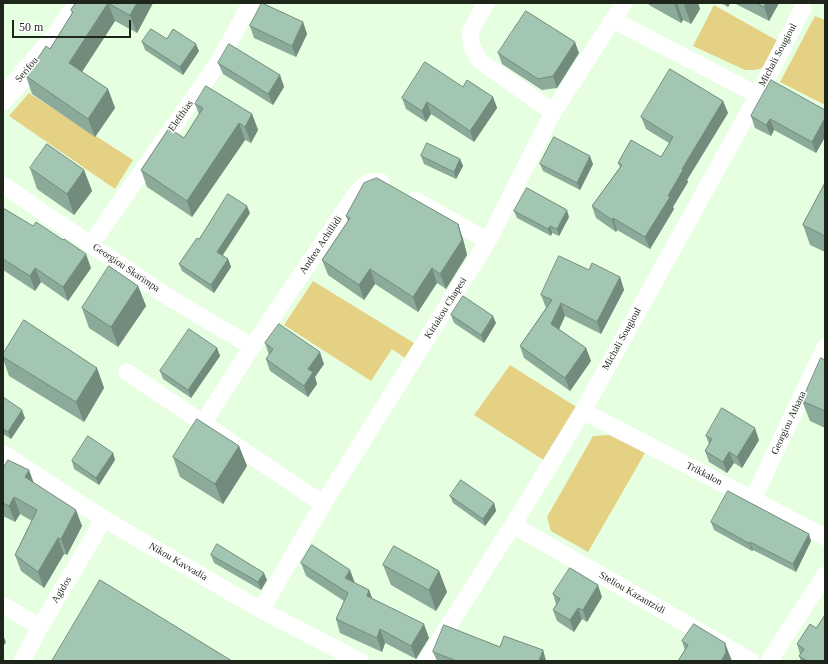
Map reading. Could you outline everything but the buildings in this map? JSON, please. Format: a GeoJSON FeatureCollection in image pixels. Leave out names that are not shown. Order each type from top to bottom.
{"type":"FeatureCollection","features":[{"type":"Feature","properties":{"kind":"street","name":"Serifou"},"geometry":{"type":"LineString","coordinates":[[3,99],[57,36],[80,3]]}},
{"type":"Feature","properties":{"kind":"street","name":"Elefthias"},"geometry":{"type":"LineString","coordinates":[[91,244],[218,63],[250,3]]}},
{"type":"Feature","properties":{"kind":"street"},"geometry":{"type":"LineString","coordinates":[[486,3],[470,32],[472,47],[480,61],[553,112]]}},
{"type":"Feature","properties":{"kind":"street","name":"Kiriakou Chapesi"},"geometry":{"type":"LineString","coordinates":[[261,610],[324,504],[488,241],[553,112],[624,3]]}},
{"type":"Feature","properties":{"kind":"street","name":"Michali Sougioul"},"geometry":{"type":"LineString","coordinates":[[426,661],[583,411],[758,95],[803,8]]}},
{"type":"Feature","properties":{"kind":"street"},"geometry":{"type":"LineString","coordinates":[[613,20],[758,95]]}},
{"type":"Feature","properties":{"kind":"street","name":"Andrea Achillidi"},"geometry":{"type":"LineString","coordinates":[[203,423],[252,347],[357,192],[369,182],[384,182],[488,241]]}},
{"type":"Feature","properties":{"kind":"street","name":"Georgiou Skarimpa"},"geometry":{"type":"LineString","coordinates":[[3,185],[165,295],[252,347]]}},
{"type":"Feature","properties":{"kind":"street","name":"Georgiou Athana"},"geometry":{"type":"LineString","coordinates":[[753,499],[824,351]]}},
{"type":"Feature","properties":{"kind":"street"},"geometry":{"type":"LineString","coordinates":[[127,372],[324,504]]}},
{"type":"Feature","properties":{"kind":"street","name":"Trikkalon"},"geometry":{"type":"LineString","coordinates":[[583,411],[825,537]]}},
{"type":"Feature","properties":{"kind":"street","name":"Nikou Kavvadia"},"geometry":{"type":"LineString","coordinates":[[3,453],[104,519],[261,610],[360,661]]}},
{"type":"Feature","properties":{"kind":"street","name":"Agidos"},"geometry":{"type":"LineString","coordinates":[[22,661],[40,627],[104,519]]}},
{"type":"Feature","properties":{"kind":"street","name":"Steliou Kazantzidi"},"geometry":{"type":"LineString","coordinates":[[512,525],[751,661]]}},
{"type":"Feature","properties":{"kind":"street"},"geometry":{"type":"LineString","coordinates":[[769,661],[825,575]]}},
{"type":"Feature","properties":{"kind":"street"},"geometry":{"type":"LineString","coordinates":[[3,605],[40,627]]}},
{"type":"Feature","properties":{"kind":"shaded area"},"geometry":{"type":"Polygon","coordinates":[[[714,5],[778,41],[765,65],[760,69],[745,70],[693,46],[714,5]]]}},
{"type":"Feature","properties":{"kind":"shaded area"},"geometry":{"type":"Polygon","coordinates":[[[815,16],[825,20],[825,105],[780,82],[815,16]]]}},
{"type":"Feature","properties":{"kind":"shaded area"},"geometry":{"type":"Polygon","coordinates":[[[29,93],[133,160],[115,189],[9,116],[29,93]]]}},
{"type":"Feature","properties":{"kind":"shaded area"},"geometry":{"type":"Polygon","coordinates":[[[313,281],[414,343],[405,358],[392,349],[371,381],[284,325],[313,281]]]}},
{"type":"Feature","properties":{"kind":"shaded area"},"geometry":{"type":"Polygon","coordinates":[[[510,365],[578,408],[545,461],[474,415],[510,365]]]}},
{"type":"Feature","properties":{"kind":"shaded area"},"geometry":{"type":"Polygon","coordinates":[[[609,435],[645,453],[588,552],[551,531],[547,517],[593,436],[609,435]]]}}]}
